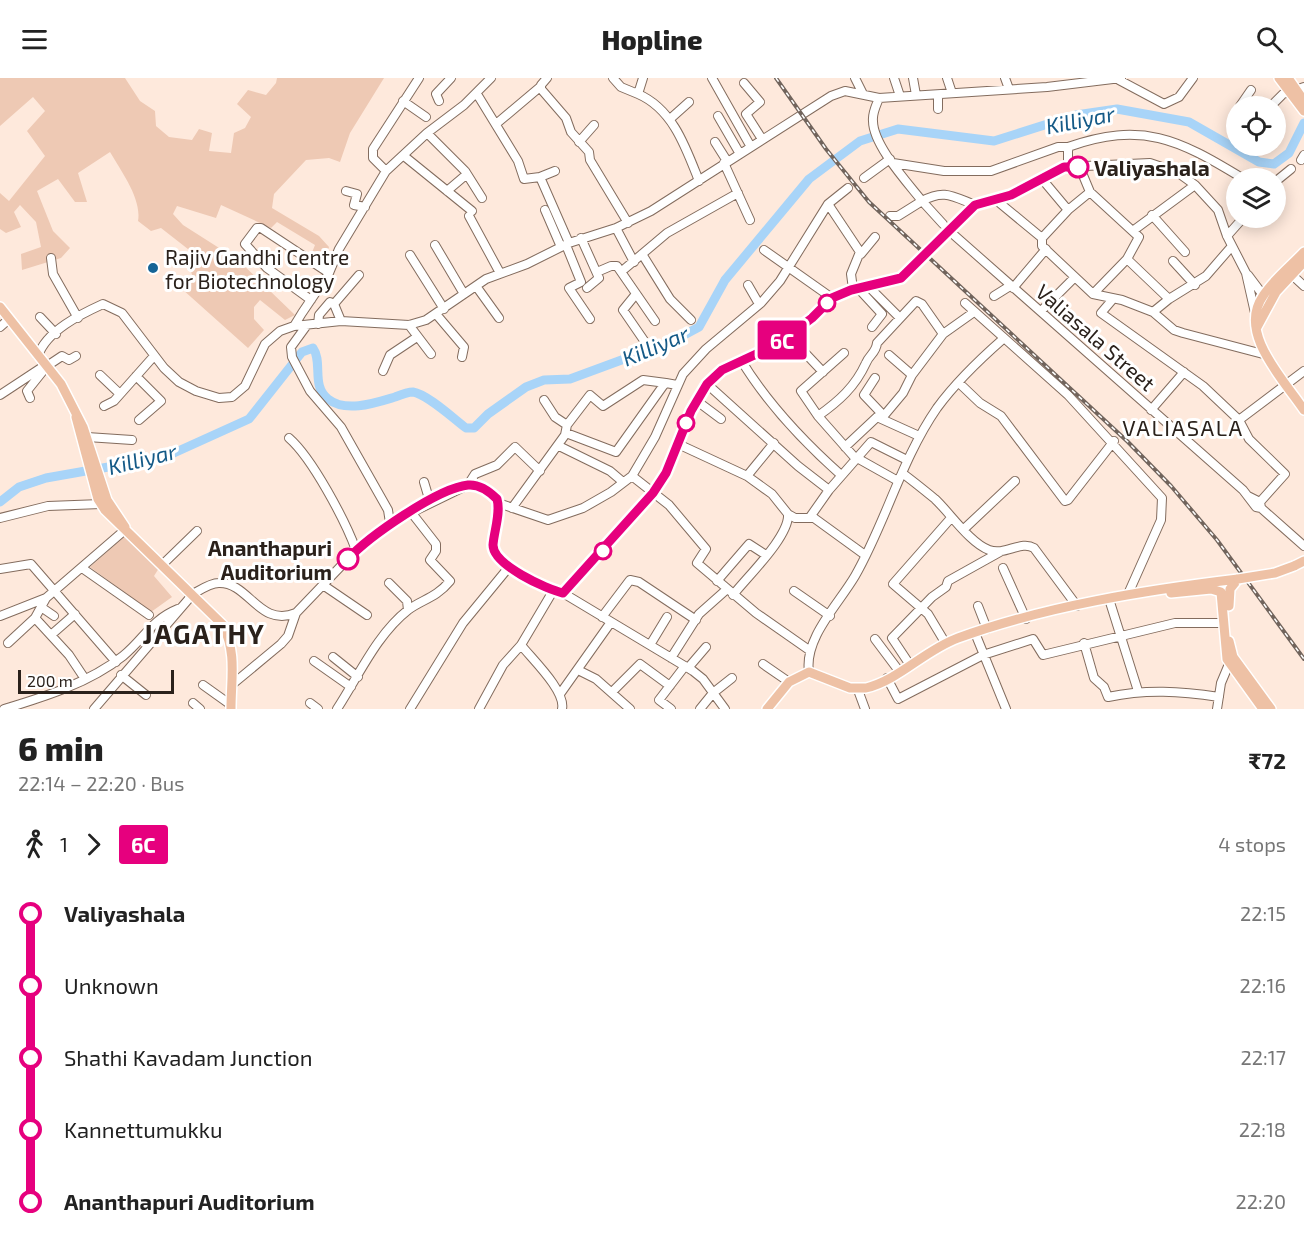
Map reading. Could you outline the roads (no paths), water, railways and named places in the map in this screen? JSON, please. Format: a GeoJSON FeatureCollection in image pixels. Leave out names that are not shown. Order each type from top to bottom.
{"type":"FeatureCollection","features":[{"type":"Feature","properties":{"kind":"main road"},"geometry":{"type":"LineString","coordinates":[[1279,78],[1298,95]]}},
{"type":"Feature","properties":{"kind":"main road"},"geometry":{"type":"LineString","coordinates":[[1288,78],[1304,111]]}},
{"type":"Feature","properties":{"kind":"main road"},"geometry":{"type":"LineString","coordinates":[[1304,252],[1255,313],[1263,354],[1304,410]]}},
{"type":"Feature","properties":{"kind":"main road"},"geometry":{"type":"LineString","coordinates":[[1257,327],[1266,298],[1304,262]]}},
{"type":"Feature","properties":{"kind":"main road"},"geometry":{"type":"LineString","coordinates":[[0,307],[8,320],[61,384],[89,451],[102,501],[126,529],[223,625],[231,641],[234,683],[231,707]]}},
{"type":"Feature","properties":{"kind":"main road"},"geometry":{"type":"LineString","coordinates":[[76,417],[87,437],[89,451]]}},
{"type":"Feature","properties":{"kind":"main road"},"geometry":{"type":"LineString","coordinates":[[767,709],[789,682],[809,672],[858,690],[873,687],[946,644],[987,629],[1128,594],[1275,573],[1304,561]]}},
{"type":"Feature","properties":{"kind":"main road"},"geometry":{"type":"LineString","coordinates":[[1238,579],[1229,593],[1230,651],[1271,709]]}},
{"type":"Feature","properties":{"kind":"main road"},"geometry":{"type":"LineString","coordinates":[[1218,581],[1229,593]]}},
{"type":"Feature","properties":{"kind":"main road"},"geometry":{"type":"LineString","coordinates":[[1139,592],[1153,595],[1218,590],[1223,596],[1225,653],[1229,664],[1263,709]]}},
{"type":"Feature","properties":{"kind":"street"},"geometry":{"type":"LineString","coordinates":[[386,171],[371,153],[377,139],[419,78]]}},
{"type":"Feature","properties":{"kind":"street"},"geometry":{"type":"LineString","coordinates":[[439,101],[436,94],[451,78]]}},
{"type":"Feature","properties":{"kind":"street"},"geometry":{"type":"LineString","coordinates":[[294,326],[329,273],[339,249],[386,171],[427,133],[448,119],[477,94],[491,78]]}},
{"type":"Feature","properties":{"kind":"street"},"geometry":{"type":"LineString","coordinates":[[496,124],[540,87],[547,78]]}},
{"type":"Feature","properties":{"kind":"street"},"geometry":{"type":"LineString","coordinates":[[613,78],[621,87],[651,100],[670,119],[699,181]]}},
{"type":"Feature","properties":{"kind":"street"},"geometry":{"type":"LineString","coordinates":[[638,94],[643,78]]}},
{"type":"Feature","properties":{"kind":"street"},"geometry":{"type":"LineString","coordinates":[[712,78],[751,147]]}},
{"type":"Feature","properties":{"kind":"street"},"geometry":{"type":"LineString","coordinates":[[855,78],[863,94]]}},
{"type":"Feature","properties":{"kind":"street"},"geometry":{"type":"LineString","coordinates":[[894,78],[900,96]]}},
{"type":"Feature","properties":{"kind":"street"},"geometry":{"type":"LineString","coordinates":[[913,78],[916,95]]}},
{"type":"Feature","properties":{"kind":"street"},"geometry":{"type":"LineString","coordinates":[[947,78],[952,93]]}},
{"type":"Feature","properties":{"kind":"street"},"geometry":{"type":"LineString","coordinates":[[1005,78],[1009,89]]}},
{"type":"Feature","properties":{"kind":"street"},"geometry":{"type":"LineString","coordinates":[[38,356],[41,347],[56,334],[103,304],[122,313],[154,356],[179,382],[196,391],[226,398],[239,393],[245,386],[266,344],[280,331],[294,326],[341,321],[417,324],[500,273],[526,264],[581,238],[628,223],[699,181],[831,96],[845,92],[879,99],[1009,89],[1073,81],[1120,79],[1164,104],[1179,98],[1193,78]]}},
{"type":"Feature","properties":{"kind":"street"},"geometry":{"type":"LineString","coordinates":[[744,83],[760,102],[746,114],[762,139]]}},
{"type":"Feature","properties":{"kind":"street"},"geometry":{"type":"LineString","coordinates":[[540,87],[566,118],[570,132],[589,152],[590,160],[628,223]]}},
{"type":"Feature","properties":{"kind":"street"},"geometry":{"type":"LineString","coordinates":[[1247,96],[1251,90]]}},
{"type":"Feature","properties":{"kind":"street"},"geometry":{"type":"LineString","coordinates":[[477,94],[518,161],[524,179],[540,177],[555,171]]}},
{"type":"Feature","properties":{"kind":"street"},"geometry":{"type":"LineString","coordinates":[[938,95],[938,110]]}},
{"type":"Feature","properties":{"kind":"street","name":"Valiasala Street"},"geometry":{"type":"LineString","coordinates":[[879,99],[873,114],[873,124],[881,144],[891,161],[945,227],[1261,505]]}},
{"type":"Feature","properties":{"kind":"street"},"geometry":{"type":"LineString","coordinates":[[403,101],[426,117]]}},
{"type":"Feature","properties":{"kind":"street"},"geometry":{"type":"LineString","coordinates":[[670,119],[689,102]]}},
{"type":"Feature","properties":{"kind":"street"},"geometry":{"type":"LineString","coordinates":[[718,116],[740,154]]}},
{"type":"Feature","properties":{"kind":"street"},"geometry":{"type":"LineString","coordinates":[[579,142],[594,125]]}},
{"type":"Feature","properties":{"kind":"street"},"geometry":{"type":"LineString","coordinates":[[427,133],[467,174],[482,198]]}},
{"type":"Feature","properties":{"kind":"street"},"geometry":{"type":"LineString","coordinates":[[864,178],[891,161],[944,171],[991,171],[1058,147],[1068,147],[1111,135],[1135,133],[1185,146],[1226,169]]}},
{"type":"Feature","properties":{"kind":"street"},"geometry":{"type":"LineString","coordinates":[[715,142],[726,162],[750,220]]}},
{"type":"Feature","properties":{"kind":"street"},"geometry":{"type":"LineString","coordinates":[[1068,147],[1068,167]]}},
{"type":"Feature","properties":{"kind":"street"},"geometry":{"type":"LineString","coordinates":[[404,156],[471,213],[500,273]]}},
{"type":"Feature","properties":{"kind":"street"},"geometry":{"type":"LineString","coordinates":[[563,593],[653,493],[666,473],[698,400],[707,384],[722,370],[759,354],[789,336],[832,298],[856,289],[901,278],[945,227],[975,205],[996,200],[1068,167],[1150,163],[1178,172],[1195,185],[1218,210],[1227,236],[1239,255],[1246,273],[1255,313]]}},
{"type":"Feature","properties":{"kind":"street"},"geometry":{"type":"LineString","coordinates":[[1080,168],[1090,192],[1134,230],[1140,239],[1127,259],[1093,294]]}},
{"type":"Feature","properties":{"kind":"street"},"geometry":{"type":"LineString","coordinates":[[1286,173],[1291,169]]}},
{"type":"Feature","properties":{"kind":"street"},"geometry":{"type":"LineString","coordinates":[[447,191],[467,174]]}},
{"type":"Feature","properties":{"kind":"street"},"geometry":{"type":"LineString","coordinates":[[540,177],[581,282],[569,288],[590,319]]}},
{"type":"Feature","properties":{"kind":"street"},"geometry":{"type":"LineString","coordinates":[[1042,179],[1068,210]]}},
{"type":"Feature","properties":{"kind":"street"},"geometry":{"type":"LineString","coordinates":[[1134,230],[1195,185]]}},
{"type":"Feature","properties":{"kind":"street"},"geometry":{"type":"LineString","coordinates":[[498,503],[548,520],[566,516],[611,492],[632,476],[655,437],[677,385],[706,349],[759,304],[791,267],[828,204],[848,188]]}},
{"type":"Feature","properties":{"kind":"street"},"geometry":{"type":"LineString","coordinates":[[346,191],[357,194],[354,204],[365,207]]}},
{"type":"Feature","properties":{"kind":"street"},"geometry":{"type":"LineString","coordinates":[[1041,238],[1068,210],[1090,192]]}},
{"type":"Feature","properties":{"kind":"street"},"geometry":{"type":"LineString","coordinates":[[622,271],[667,233],[738,193]]}},
{"type":"Feature","properties":{"kind":"street"},"geometry":{"type":"LineString","coordinates":[[890,216],[898,216],[936,194],[944,194],[975,205]]}},
{"type":"Feature","properties":{"kind":"street"},"geometry":{"type":"LineString","coordinates":[[996,200],[1041,238],[1046,249],[1093,294],[1153,312],[1174,330],[1263,354]]}},
{"type":"Feature","properties":{"kind":"street"},"geometry":{"type":"LineString","coordinates":[[828,204],[861,254]]}},
{"type":"Feature","properties":{"kind":"street"},"geometry":{"type":"LineString","coordinates":[[545,210],[565,245]]}},
{"type":"Feature","properties":{"kind":"street"},"geometry":{"type":"LineString","coordinates":[[1152,215],[1185,252]]}},
{"type":"Feature","properties":{"kind":"street"},"geometry":{"type":"LineString","coordinates":[[311,300],[267,268],[245,244],[257,228],[261,228],[329,273]]}},
{"type":"Feature","properties":{"kind":"street"},"geometry":{"type":"LineString","coordinates":[[616,228],[634,262]]}},
{"type":"Feature","properties":{"kind":"street"},"geometry":{"type":"LineString","coordinates":[[1227,236],[1234,228]]}},
{"type":"Feature","properties":{"kind":"street"},"geometry":{"type":"LineString","coordinates":[[872,327],[882,314],[856,289],[850,274],[861,254],[875,237]]}},
{"type":"Feature","properties":{"kind":"street"},"geometry":{"type":"LineString","coordinates":[[581,238],[599,278],[587,288]]}},
{"type":"Feature","properties":{"kind":"street"},"geometry":{"type":"LineString","coordinates":[[435,245],[464,294]]}},
{"type":"Feature","properties":{"kind":"street"},"geometry":{"type":"LineString","coordinates":[[1153,312],[1169,299],[1195,285],[1232,246]]}},
{"type":"Feature","properties":{"kind":"street"},"geometry":{"type":"LineString","coordinates":[[994,296],[1012,287],[1046,249]]}},
{"type":"Feature","properties":{"kind":"street"},"geometry":{"type":"LineString","coordinates":[[764,250],[832,298]]}},
{"type":"Feature","properties":{"kind":"street"},"geometry":{"type":"LineString","coordinates":[[642,254],[670,299],[691,320]]}},
{"type":"Feature","properties":{"kind":"street"},"geometry":{"type":"LineString","coordinates":[[410,255],[444,309]]}},
{"type":"Feature","properties":{"kind":"street"},"geometry":{"type":"LineString","coordinates":[[51,258],[53,274],[78,318]]}},
{"type":"Feature","properties":{"kind":"street"},"geometry":{"type":"LineString","coordinates":[[1127,259],[1169,299]]}},
{"type":"Feature","properties":{"kind":"street"},"geometry":{"type":"LineString","coordinates":[[1173,261],[1195,285]]}},
{"type":"Feature","properties":{"kind":"street"},"geometry":{"type":"LineString","coordinates":[[597,272],[614,266],[622,271],[655,321]]}},
{"type":"Feature","properties":{"kind":"street"},"geometry":{"type":"LineString","coordinates":[[1246,273],[1266,298]]}},
{"type":"Feature","properties":{"kind":"street"},"geometry":{"type":"LineString","coordinates":[[1291,274],[1304,286]]}},
{"type":"Feature","properties":{"kind":"street"},"geometry":{"type":"LineString","coordinates":[[333,304],[359,275]]}},
{"type":"Feature","properties":{"kind":"street"},"geometry":{"type":"LineString","coordinates":[[1041,311],[1075,277]]}},
{"type":"Feature","properties":{"kind":"street"},"geometry":{"type":"LineString","coordinates":[[747,285],[759,304]]}},
{"type":"Feature","properties":{"kind":"street"},"geometry":{"type":"LineString","coordinates":[[476,286],[499,318]]}},
{"type":"Feature","properties":{"kind":"street"},"geometry":{"type":"LineString","coordinates":[[868,286],[900,318]]}},
{"type":"Feature","properties":{"kind":"street"},"geometry":{"type":"LineString","coordinates":[[636,294],[622,310],[645,342]]}},
{"type":"Feature","properties":{"kind":"street"},"geometry":{"type":"LineString","coordinates":[[1113,299],[1101,313],[1184,372],[1239,420],[1249,439],[1285,474],[1261,505],[1304,546]]}},
{"type":"Feature","properties":{"kind":"street"},"geometry":{"type":"LineString","coordinates":[[818,416],[854,385],[867,361],[875,352],[877,343],[918,300],[943,334]]}},
{"type":"Feature","properties":{"kind":"street"},"geometry":{"type":"LineString","coordinates":[[318,324],[319,315],[330,302],[333,304]]}},
{"type":"Feature","properties":{"kind":"street"},"geometry":{"type":"LineString","coordinates":[[965,303],[1068,395],[1113,442],[1164,502],[1161,520],[1128,594]]}},
{"type":"Feature","properties":{"kind":"street"},"geometry":{"type":"LineString","coordinates":[[333,304],[341,321]]}},
{"type":"Feature","properties":{"kind":"street"},"geometry":{"type":"LineString","coordinates":[[845,447],[872,419],[883,417],[903,393],[912,375],[943,334],[974,312]]}},
{"type":"Feature","properties":{"kind":"street"},"geometry":{"type":"LineString","coordinates":[[436,314],[464,346],[462,357]]}},
{"type":"Feature","properties":{"kind":"street"},"geometry":{"type":"LineString","coordinates":[[40,317],[56,334]]}},
{"type":"Feature","properties":{"kind":"street"},"geometry":{"type":"LineString","coordinates":[[0,327],[8,320]]}},
{"type":"Feature","properties":{"kind":"street"},"geometry":{"type":"LineString","coordinates":[[307,325],[291,347],[292,357],[310,391],[341,427],[388,510],[390,523]]}},
{"type":"Feature","properties":{"kind":"street"},"geometry":{"type":"LineString","coordinates":[[409,325],[431,354]]}},
{"type":"Feature","properties":{"kind":"street"},"geometry":{"type":"LineString","coordinates":[[789,336],[823,372]]}},
{"type":"Feature","properties":{"kind":"street"},"geometry":{"type":"LineString","coordinates":[[382,371],[390,355],[417,337]]}},
{"type":"Feature","properties":{"kind":"street"},"geometry":{"type":"LineString","coordinates":[[809,672],[809,650],[865,555],[919,436],[977,361],[1003,339]]}},
{"type":"Feature","properties":{"kind":"street"},"geometry":{"type":"LineString","coordinates":[[844,353],[801,391],[818,416],[856,458],[898,481]]}},
{"type":"Feature","properties":{"kind":"street"},"geometry":{"type":"LineString","coordinates":[[889,355],[912,375]]}},
{"type":"Feature","properties":{"kind":"street"},"geometry":{"type":"LineString","coordinates":[[0,395],[62,356],[69,360],[76,356]]}},
{"type":"Feature","properties":{"kind":"street"},"geometry":{"type":"LineString","coordinates":[[104,406],[110,405],[154,356]]}},
{"type":"Feature","properties":{"kind":"street"},"geometry":{"type":"LineString","coordinates":[[741,360],[754,382],[812,448],[841,475]]}},
{"type":"Feature","properties":{"kind":"street"},"geometry":{"type":"LineString","coordinates":[[30,398],[27,391],[46,365]]}},
{"type":"Feature","properties":{"kind":"street"},"geometry":{"type":"LineString","coordinates":[[1239,420],[1304,371]]}},
{"type":"Feature","properties":{"kind":"street"},"geometry":{"type":"LineString","coordinates":[[1151,410],[1184,372]]}},
{"type":"Feature","properties":{"kind":"street"},"geometry":{"type":"LineString","coordinates":[[100,375],[120,394]]}},
{"type":"Feature","properties":{"kind":"street"},"geometry":{"type":"LineString","coordinates":[[136,376],[161,401],[140,420]]}},
{"type":"Feature","properties":{"kind":"street"},"geometry":{"type":"LineString","coordinates":[[875,378],[864,395],[883,417],[919,436]]}},
{"type":"Feature","properties":{"kind":"street"},"geometry":{"type":"LineString","coordinates":[[512,508],[559,446],[567,429],[590,395],[603,406],[643,380],[677,385]]}},
{"type":"Feature","properties":{"kind":"street"},"geometry":{"type":"LineString","coordinates":[[543,400],[567,429],[616,452],[666,382]]}},
{"type":"Feature","properties":{"kind":"street"},"geometry":{"type":"LineString","coordinates":[[959,383],[980,403],[1001,416],[1065,501],[1068,501],[1089,476],[1113,442]]}},
{"type":"Feature","properties":{"kind":"street"},"geometry":{"type":"LineString","coordinates":[[707,384],[812,478],[829,490]]}},
{"type":"Feature","properties":{"kind":"street"},"geometry":{"type":"LineString","coordinates":[[698,400],[721,419]]}},
{"type":"Feature","properties":{"kind":"street"},"geometry":{"type":"LineString","coordinates":[[87,437],[132,440]]}},
{"type":"Feature","properties":{"kind":"street"},"geometry":{"type":"LineString","coordinates":[[289,438],[301,449],[311,465],[348,529],[356,550]]}},
{"type":"Feature","properties":{"kind":"street"},"geometry":{"type":"LineString","coordinates":[[810,517],[841,475],[871,442],[907,460]]}},
{"type":"Feature","properties":{"kind":"street"},"geometry":{"type":"LineString","coordinates":[[747,476],[774,443]]}},
{"type":"Feature","properties":{"kind":"street"},"geometry":{"type":"LineString","coordinates":[[678,444],[747,476],[772,494],[788,514],[795,518],[810,517],[865,555]]}},
{"type":"Feature","properties":{"kind":"street"},"geometry":{"type":"LineString","coordinates":[[559,446],[610,471],[623,482]]}},
{"type":"Feature","properties":{"kind":"street"},"geometry":{"type":"LineString","coordinates":[[94,709],[193,594],[219,583],[239,591],[263,610],[275,616],[287,617],[296,613],[356,550],[390,523],[468,485],[475,474],[497,465],[515,447],[540,471]]}},
{"type":"Feature","properties":{"kind":"street"},"geometry":{"type":"LineString","coordinates":[[902,472],[936,500],[951,518],[989,550],[1000,552]]}},
{"type":"Feature","properties":{"kind":"street"},"geometry":{"type":"LineString","coordinates":[[632,476],[669,505],[706,549],[696,562],[729,592],[809,650]]}},
{"type":"Feature","properties":{"kind":"street"},"geometry":{"type":"LineString","coordinates":[[964,528],[1015,481]]}},
{"type":"Feature","properties":{"kind":"street"},"geometry":{"type":"LineString","coordinates":[[424,482],[430,502]]}},
{"type":"Feature","properties":{"kind":"street"},"geometry":{"type":"LineString","coordinates":[[468,485],[483,488],[497,499],[494,552],[499,561],[553,591],[563,593],[686,667],[703,679],[725,709]]}},
{"type":"Feature","properties":{"kind":"street"},"geometry":{"type":"LineString","coordinates":[[0,518],[54,505],[102,501]]}},
{"type":"Feature","properties":{"kind":"street"},"geometry":{"type":"LineString","coordinates":[[337,709],[386,633],[408,610],[431,599],[450,581],[430,560],[436,551],[436,544],[411,512]]}},
{"type":"Feature","properties":{"kind":"street"},"geometry":{"type":"LineString","coordinates":[[671,658],[696,620],[729,592],[766,555],[786,525],[788,514]]}},
{"type":"Feature","properties":{"kind":"street"},"geometry":{"type":"LineString","coordinates":[[946,644],[928,614],[893,584],[893,580],[951,518]]}},
{"type":"Feature","properties":{"kind":"street"},"geometry":{"type":"LineString","coordinates":[[8,643],[35,618],[46,598],[54,590],[126,529]]}},
{"type":"Feature","properties":{"kind":"street"},"geometry":{"type":"LineString","coordinates":[[162,565],[197,531]]}},
{"type":"Feature","properties":{"kind":"street"},"geometry":{"type":"LineString","coordinates":[[717,581],[749,544],[766,555]]}},
{"type":"Feature","properties":{"kind":"street"},"geometry":{"type":"LineString","coordinates":[[910,665],[891,640],[921,608],[946,587],[948,581],[1000,552],[1027,545],[1034,548],[1077,606]]}},
{"type":"Feature","properties":{"kind":"street"},"geometry":{"type":"LineString","coordinates":[[0,569],[31,564],[116,662]]}},
{"type":"Feature","properties":{"kind":"street"},"geometry":{"type":"LineString","coordinates":[[410,709],[463,623],[509,567]]}},
{"type":"Feature","properties":{"kind":"street"},"geometry":{"type":"LineString","coordinates":[[82,568],[149,615]]}},
{"type":"Feature","properties":{"kind":"street"},"geometry":{"type":"LineString","coordinates":[[1004,568],[1026,619]]}},
{"type":"Feature","properties":{"kind":"street"},"geometry":{"type":"LineString","coordinates":[[602,617],[630,580],[639,582],[696,620]]}},
{"type":"Feature","properties":{"kind":"street"},"geometry":{"type":"LineString","coordinates":[[389,583],[407,600],[408,610]]}},
{"type":"Feature","properties":{"kind":"street"},"geometry":{"type":"LineString","coordinates":[[322,585],[367,615]]}},
{"type":"Feature","properties":{"kind":"street"},"geometry":{"type":"LineString","coordinates":[[479,709],[503,665],[521,645],[553,591]]}},
{"type":"Feature","properties":{"kind":"street"},"geometry":{"type":"LineString","coordinates":[[795,591],[830,616]]}},
{"type":"Feature","properties":{"kind":"street"},"geometry":{"type":"LineString","coordinates":[[0,616],[46,598]]}},
{"type":"Feature","properties":{"kind":"street"},"geometry":{"type":"LineString","coordinates":[[1109,599],[1138,691]]}},
{"type":"Feature","properties":{"kind":"street"},"geometry":{"type":"LineString","coordinates":[[978,606],[987,629]]}},
{"type":"Feature","properties":{"kind":"street"},"geometry":{"type":"LineString","coordinates":[[41,607],[54,616]]}},
{"type":"Feature","properties":{"kind":"street"},"geometry":{"type":"LineString","coordinates":[[2,709],[85,679],[116,662],[156,620],[182,607]]}},
{"type":"Feature","properties":{"kind":"street"},"geometry":{"type":"LineString","coordinates":[[234,683],[281,645],[288,636],[296,613]]}},
{"type":"Feature","properties":{"kind":"street"},"geometry":{"type":"LineString","coordinates":[[51,635],[75,614]]}},
{"type":"Feature","properties":{"kind":"street"},"geometry":{"type":"LineString","coordinates":[[650,645],[667,617]]}},
{"type":"Feature","properties":{"kind":"street"},"geometry":{"type":"LineString","coordinates":[[35,618],[76,664],[85,679]]}},
{"type":"Feature","properties":{"kind":"street"},"geometry":{"type":"LineString","coordinates":[[560,694],[611,622]]}},
{"type":"Feature","properties":{"kind":"street"},"geometry":{"type":"LineString","coordinates":[[887,678],[898,699],[983,655],[1033,639],[1043,655],[1084,643],[1122,638],[1175,623],[1224,623]]}},
{"type":"Feature","properties":{"kind":"street"},"geometry":{"type":"LineString","coordinates":[[975,633],[1006,709]]}},
{"type":"Feature","properties":{"kind":"street"},"geometry":{"type":"LineString","coordinates":[[875,639],[899,671]]}},
{"type":"Feature","properties":{"kind":"street"},"geometry":{"type":"LineString","coordinates":[[1084,643],[1094,678],[1104,687],[1104,698],[1138,691],[1177,691],[1219,697]]}},
{"type":"Feature","properties":{"kind":"street"},"geometry":{"type":"LineString","coordinates":[[521,645],[560,694],[562,709]]}},
{"type":"Feature","properties":{"kind":"street"},"geometry":{"type":"LineString","coordinates":[[671,709],[659,700],[706,647]]}},
{"type":"Feature","properties":{"kind":"street"},"geometry":{"type":"LineString","coordinates":[[333,657],[358,677]]}},
{"type":"Feature","properties":{"kind":"street"},"geometry":{"type":"LineString","coordinates":[[314,661],[351,687]]}},
{"type":"Feature","properties":{"kind":"street"},"geometry":{"type":"LineString","coordinates":[[612,692],[640,664],[670,686]]}},
{"type":"Feature","properties":{"kind":"street"},"geometry":{"type":"LineString","coordinates":[[763,664],[789,682]]}},
{"type":"Feature","properties":{"kind":"street"},"geometry":{"type":"LineString","coordinates":[[1217,709],[1221,683],[1229,664]]}},
{"type":"Feature","properties":{"kind":"street"},"geometry":{"type":"LineString","coordinates":[[578,670],[596,679],[630,709]]}},
{"type":"Feature","properties":{"kind":"street"},"geometry":{"type":"LineString","coordinates":[[121,675],[146,695]]}},
{"type":"Feature","properties":{"kind":"street"},"geometry":{"type":"LineString","coordinates":[[700,709],[713,693],[732,678]]}},
{"type":"Feature","properties":{"kind":"street"},"geometry":{"type":"LineString","coordinates":[[203,685],[231,707]]}},
{"type":"Feature","properties":{"kind":"street"},"geometry":{"type":"LineString","coordinates":[[858,690],[865,709]]}},
{"type":"Feature","properties":{"kind":"street"},"geometry":{"type":"LineString","coordinates":[[488,694],[489,709]]}},
{"type":"Feature","properties":{"kind":"street"},"geometry":{"type":"LineString","coordinates":[[193,703],[200,709]]}},
{"type":"Feature","properties":{"kind":"street"},"geometry":{"type":"LineString","coordinates":[[310,703],[318,709]]}},
{"type":"Feature","properties":{"kind":"waterway","name":"Killiyar"},"geometry":{"type":"LineString","coordinates":[[0,502],[19,487],[46,478],[165,457],[249,419],[302,352],[313,348],[316,354],[320,388],[323,394],[335,403],[361,406],[413,392],[433,402],[466,428],[474,428],[488,414],[526,387],[544,380],[570,379],[673,341],[699,327],[725,280],[809,179],[860,141],[898,129],[994,141],[1076,115],[1117,109],[1189,122],[1259,162],[1274,164],[1289,153],[1304,123]]}},
{"type":"Feature","properties":{"kind":"railway"},"geometry":{"type":"LineString","coordinates":[[776,78],[826,149],[869,202],[1128,442],[1171,486],[1217,540],[1304,659]]}},
{"type":"Feature","properties":{"kind":"place","name":"Valiyashala"},"geometry":{"type":"Point","coordinates":[1078,167]}},
{"type":"Feature","properties":{"kind":"place","name":"Rajiv Gandhi Centre for Biotechnology"},"geometry":{"type":"Point","coordinates":[153,268]}},
{"type":"Feature","properties":{"kind":"place","name":"Ananthapuri Auditorium"},"geometry":{"type":"Point","coordinates":[348,559]}},
{"type":"Feature","properties":{"kind":"district","name":"VALIASALA"},"geometry":{"type":"Point","coordinates":[1183,427]}},
{"type":"Feature","properties":{"kind":"district","name":"JAGATHY"},"geometry":{"type":"Point","coordinates":[204,633]}}]}
